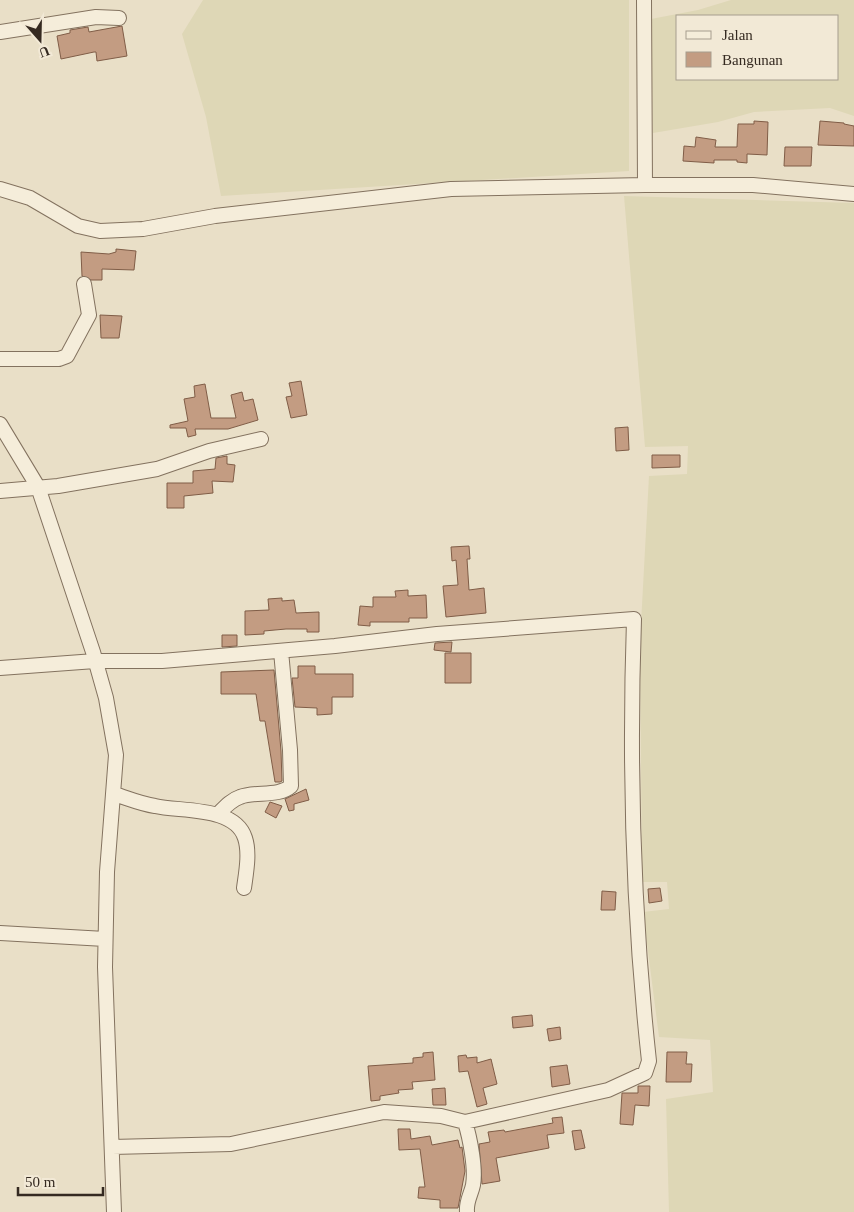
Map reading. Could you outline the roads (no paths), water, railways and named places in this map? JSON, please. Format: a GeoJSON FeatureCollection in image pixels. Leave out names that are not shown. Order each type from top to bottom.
{"type":"FeatureCollection","features":[{"type":"Feature","properties":{"kind":"street"},"geometry":{"type":"LineString","coordinates":[[644,0],[645,185]]}},
{"type":"Feature","properties":{"kind":"street"},"geometry":{"type":"LineString","coordinates":[[0,32],[72,20],[119,18]]}},
{"type":"Feature","properties":{"kind":"street"},"geometry":{"type":"LineString","coordinates":[[0,189],[30,198],[78,226],[100,231],[115,231],[379,196],[451,189],[753,185],[854,194]]}},
{"type":"Feature","properties":{"kind":"street"},"geometry":{"type":"LineString","coordinates":[[0,359],[58,359],[67,356],[89,315],[84,284]]}},
{"type":"Feature","properties":{"kind":"street"},"geometry":{"type":"LineString","coordinates":[[0,424],[38,487],[106,698],[116,755],[107,872],[105,939],[105,992],[114,1212]]}},
{"type":"Feature","properties":{"kind":"street"},"geometry":{"type":"LineString","coordinates":[[0,491],[58,486],[157,469],[209,451],[261,439]]}},
{"type":"Feature","properties":{"kind":"street"},"geometry":{"type":"LineString","coordinates":[[0,668],[95,661],[162,661],[281,651],[437,634],[634,620],[631,766],[648,1068],[639,1077],[608,1090],[465,1122],[441,1116],[384,1112],[230,1144],[112,1147]]}},
{"type":"Feature","properties":{"kind":"street"},"geometry":{"type":"LineString","coordinates":[[218,814],[228,803],[240,797],[280,791],[291,786],[290,750],[281,651]]}},
{"type":"Feature","properties":{"kind":"street"},"geometry":{"type":"LineString","coordinates":[[114,794],[153,806],[218,814],[231,820],[245,838],[247,865],[244,888]]}},
{"type":"Feature","properties":{"kind":"street"},"geometry":{"type":"LineString","coordinates":[[0,933],[105,939]]}},
{"type":"Feature","properties":{"kind":"street"},"geometry":{"type":"LineString","coordinates":[[465,1122],[469,1134],[474,1183],[467,1202],[467,1212]]}}]}
